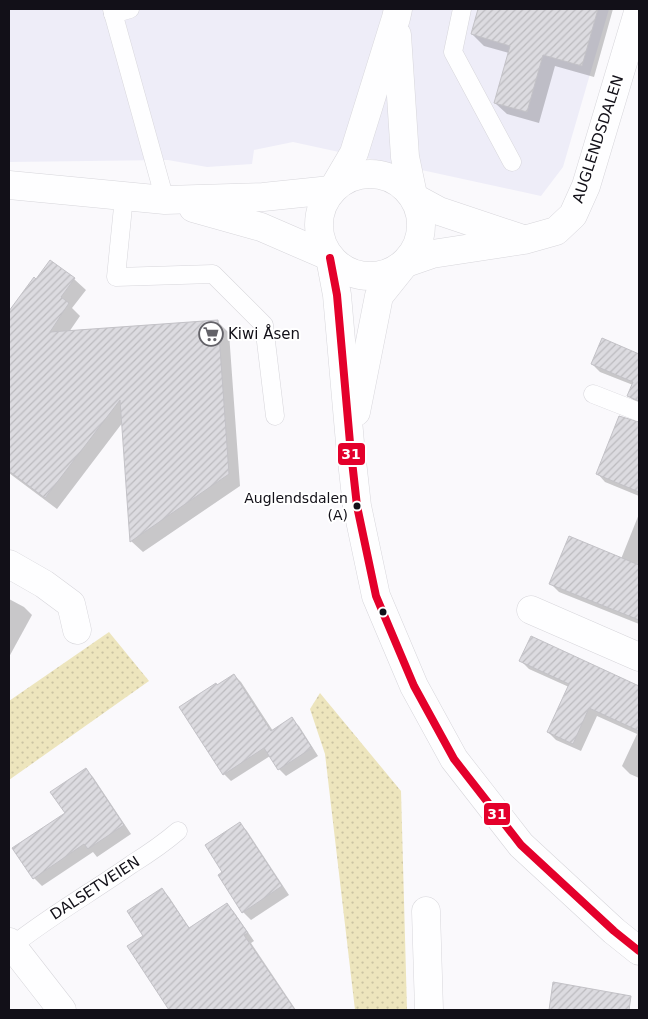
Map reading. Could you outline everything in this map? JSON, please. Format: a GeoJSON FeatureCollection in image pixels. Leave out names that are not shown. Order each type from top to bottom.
{"type":"FeatureCollection","features":[{"type":"Feature","properties":{"kind":"main road","name":"AUGLENDSDALEN"},"geometry":{"type":"LineString","coordinates":[[405,264],[432,254],[524,240],[556,231],[573,216],[586,186],[639,9]]}},
{"type":"Feature","properties":{"kind":"main road"},"geometry":{"type":"LineString","coordinates":[[397,13],[354,153],[320,210],[318,234],[329,257],[337,296],[357,506],[376,596],[414,686],[454,759],[521,845],[614,931],[639,951]]}},
{"type":"Feature","properties":{"kind":"main road"},"geometry":{"type":"LineString","coordinates":[[350,443],[380,296],[419,243],[422,220],[405,157],[397,13]]}},
{"type":"Feature","properties":{"kind":"main road"},"geometry":{"type":"LineString","coordinates":[[9,185],[165,200],[263,197],[333,188],[360,173],[390,176],[414,196],[439,211],[524,240]]}},
{"type":"Feature","properties":{"kind":"main road"},"geometry":{"type":"LineString","coordinates":[[165,200],[261,227],[329,257],[352,274],[379,276],[405,264]]}},
{"type":"Feature","properties":{"kind":"main road"},"geometry":{"type":"LineString","coordinates":[[9,564],[44,584],[71,604],[77,630]]}},
{"type":"Feature","properties":{"kind":"main road"},"geometry":{"type":"LineString","coordinates":[[531,610],[639,657]]}},
{"type":"Feature","properties":{"kind":"main road"},"geometry":{"type":"LineString","coordinates":[[426,911],[429,1010]]}},
{"type":"Feature","properties":{"kind":"main road","name":"DALSETVEIEN"},"geometry":{"type":"LineString","coordinates":[[10,944],[53,1007]]}},
{"type":"Feature","properties":{"kind":"lane"},"geometry":{"type":"LineString","coordinates":[[130,9],[112,11],[165,200]]}},
{"type":"Feature","properties":{"kind":"lane"},"geometry":{"type":"LineString","coordinates":[[462,9],[453,52],[512,162]]}},
{"type":"Feature","properties":{"kind":"lane"},"geometry":{"type":"LineString","coordinates":[[124,197],[116,277],[213,274],[264,325],[276,416]]}},
{"type":"Feature","properties":{"kind":"lane"},"geometry":{"type":"LineString","coordinates":[[593,394],[639,412]]}},
{"type":"Feature","properties":{"kind":"lane","name":"DALSETVEIEN"},"geometry":{"type":"LineString","coordinates":[[10,944],[95,889],[178,831]]}},
{"type":"Feature","properties":{"kind":"shaded area"},"geometry":{"type":"Polygon","coordinates":[[[9,9],[609,9],[563,167],[541,196],[293,142],[254,150],[252,164],[207,167],[168,160],[9,162],[9,9]]]}},
{"type":"Feature","properties":{"kind":"shaded area"},"geometry":{"type":"Polygon","coordinates":[[[109,632],[149,681],[9,780],[9,701],[109,632]]]}},
{"type":"Feature","properties":{"kind":"shaded area"},"geometry":{"type":"Polygon","coordinates":[[[320,693],[401,791],[407,1010],[355,1010],[325,754],[310,709],[320,693]]]}},
{"type":"Feature","properties":{"kind":"building"},"geometry":{"type":"Polygon","coordinates":[[[478,9],[598,9],[582,66],[543,55],[527,112],[494,103],[510,46],[471,34],[478,9]]]}},
{"type":"Feature","properties":{"kind":"building"},"geometry":{"type":"Polygon","coordinates":[[[50,260],[75,278],[61,297],[69,303],[50,332],[218,320],[229,474],[130,542],[120,400],[45,498],[9,471],[9,311],[34,277],[36,279],[50,260]]]}},
{"type":"Feature","properties":{"kind":"building"},"geometry":{"type":"Polygon","coordinates":[[[602,338],[639,354],[639,401],[627,396],[633,382],[591,364],[602,338]]]}},
{"type":"Feature","properties":{"kind":"building"},"geometry":{"type":"Polygon","coordinates":[[[619,416],[639,422],[639,492],[596,474],[619,416]]]}},
{"type":"Feature","properties":{"kind":"building"},"geometry":{"type":"Polygon","coordinates":[[[569,536],[639,565],[639,620],[549,584],[569,536]]]}},
{"type":"Feature","properties":{"kind":"building"},"geometry":{"type":"Polygon","coordinates":[[[531,636],[639,686],[639,731],[589,708],[573,744],[547,732],[569,684],[519,661],[531,636]]]}},
{"type":"Feature","properties":{"kind":"building"},"geometry":{"type":"Polygon","coordinates":[[[234,674],[271,731],[292,717],[312,748],[278,770],[264,748],[223,775],[179,707],[216,683],[217,685],[234,674]]]}},
{"type":"Feature","properties":{"kind":"building"},"geometry":{"type":"Polygon","coordinates":[[[86,768],[124,825],[88,849],[84,844],[33,879],[12,848],[65,813],[50,792],[86,768]]]}},
{"type":"Feature","properties":{"kind":"building"},"geometry":{"type":"Polygon","coordinates":[[[240,822],[282,886],[242,913],[218,875],[222,872],[205,845],[240,822]]]}},
{"type":"Feature","properties":{"kind":"building"},"geometry":{"type":"Polygon","coordinates":[[[162,888],[189,928],[227,903],[248,933],[244,935],[295,1010],[169,1010],[127,946],[143,936],[127,911],[162,888]]]}},
{"type":"Feature","properties":{"kind":"building"},"geometry":{"type":"Polygon","coordinates":[[[553,982],[631,996],[629,1010],[549,1010],[553,982]]]}},
{"type":"Feature","properties":{"kind":"transit line","name":"31"},"geometry":{"type":"LineString","coordinates":[[330,258],[337,295],[357,506],[376,596],[414,686],[454,759],[521,845],[614,931],[639,951]]}},
{"type":"Feature","properties":{"kind":"place","name":"Kiwi Åsen"},"geometry":{"type":"Point","coordinates":[211,334]}},
{"type":"Feature","properties":{"kind":"place","name":"Auglendsdalen (A)"},"geometry":{"type":"Point","coordinates":[357,506]}}]}
